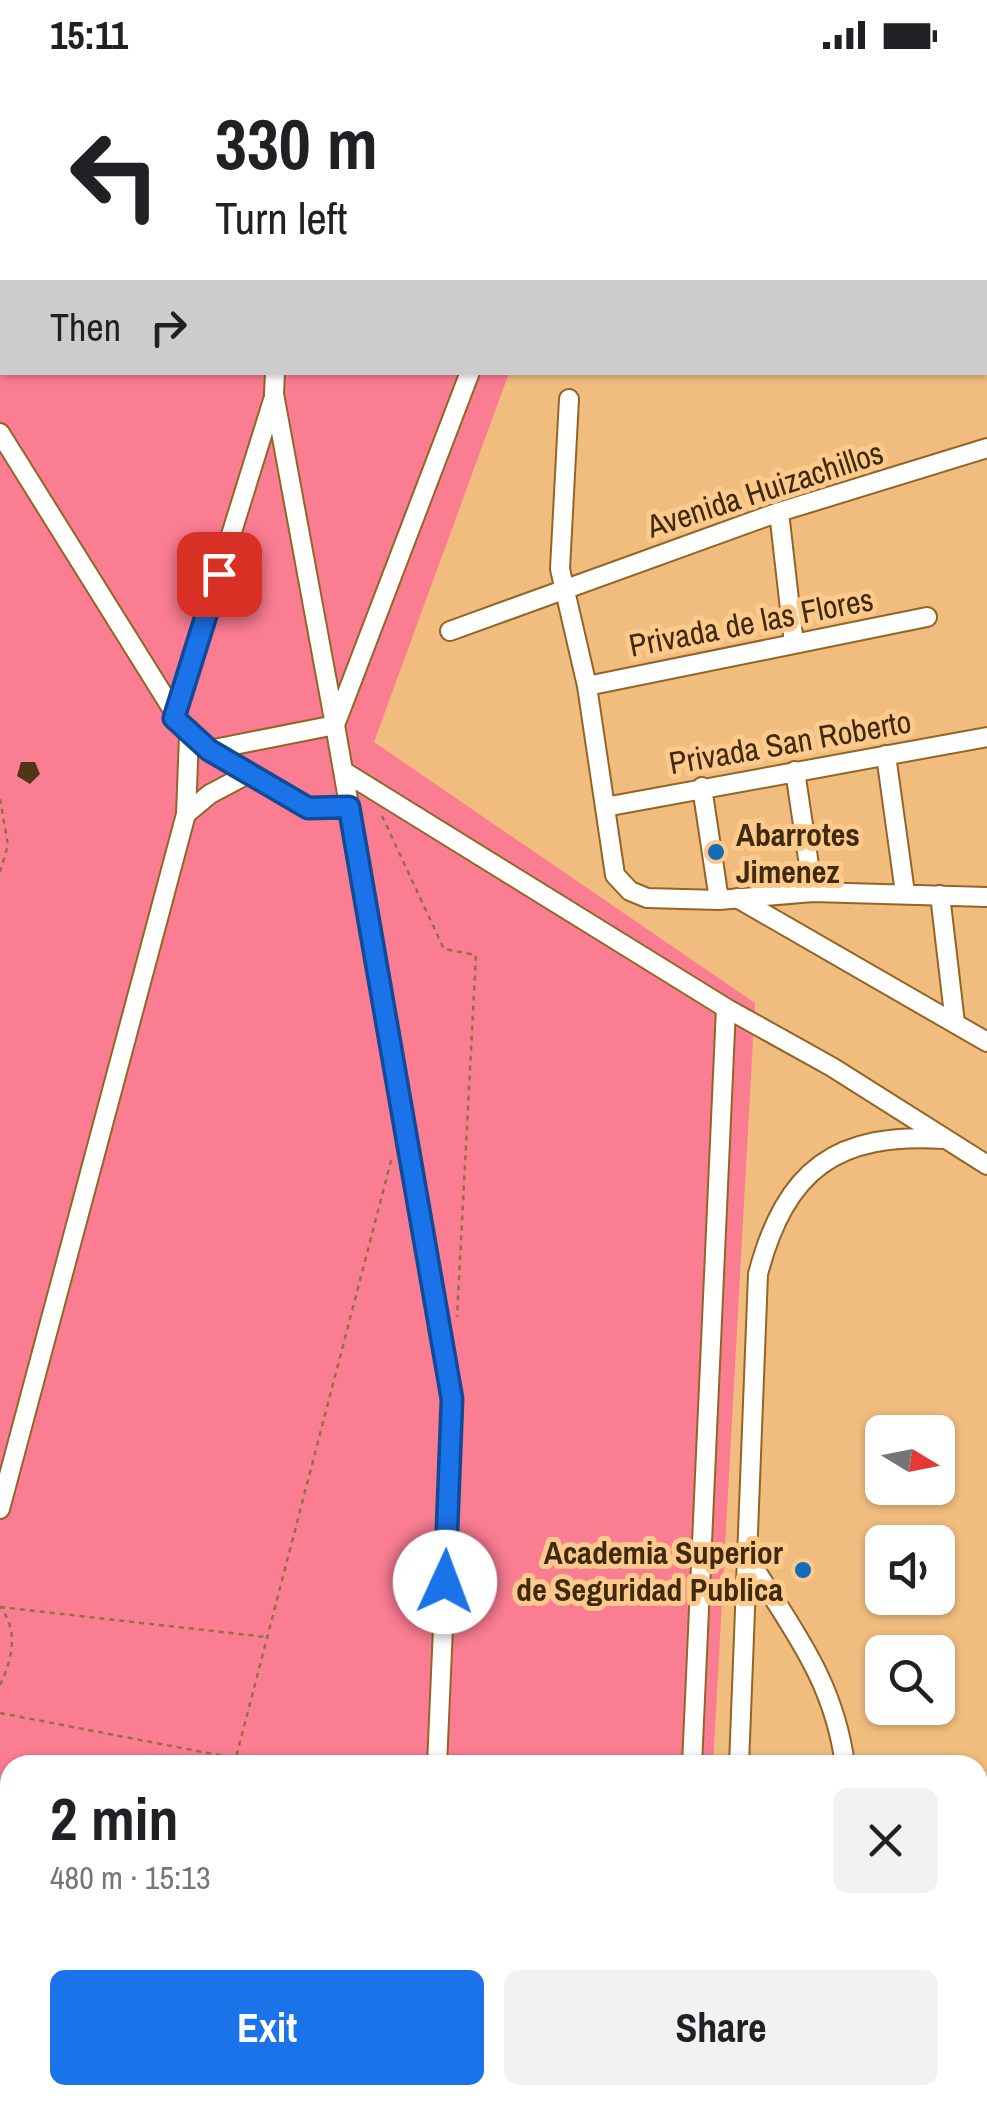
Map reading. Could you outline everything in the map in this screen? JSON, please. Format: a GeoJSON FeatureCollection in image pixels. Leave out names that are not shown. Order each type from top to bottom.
{"type":"FeatureCollection","features":[{"type":"Feature","properties":{"kind":"street"},"geometry":{"type":"LineString","coordinates":[[275,375],[274,394],[452,1399],[438,1755]]}},
{"type":"Feature","properties":{"kind":"street"},"geometry":{"type":"LineString","coordinates":[[335,726],[469,375]]}},
{"type":"Feature","properties":{"kind":"street"},"geometry":{"type":"LineString","coordinates":[[174,718],[274,394]]}},
{"type":"Feature","properties":{"kind":"street"},"geometry":{"type":"LineString","coordinates":[[569,399],[562,590],[586,686],[615,875],[630,891],[647,898],[728,899],[813,892],[987,898]]}},
{"type":"Feature","properties":{"kind":"street"},"geometry":{"type":"LineString","coordinates":[[0,433],[174,718],[189,736],[246,774],[308,808],[349,807]]}},
{"type":"Feature","properties":{"kind":"street","name":"Avenida Huizachillos"},"geometry":{"type":"LineString","coordinates":[[450,632],[779,512],[987,448]]}},
{"type":"Feature","properties":{"kind":"street"},"geometry":{"type":"LineString","coordinates":[[779,512],[794,644]]}},
{"type":"Feature","properties":{"kind":"street","name":"Privada de las Flores"},"geometry":{"type":"LineString","coordinates":[[586,686],[927,618]]}},
{"type":"Feature","properties":{"kind":"street"},"geometry":{"type":"LineString","coordinates":[[209,750],[335,726]]}},
{"type":"Feature","properties":{"kind":"street"},"geometry":{"type":"LineString","coordinates":[[0,1509],[186,814],[189,736]]}},
{"type":"Feature","properties":{"kind":"street","name":"Privada San Roberto"},"geometry":{"type":"LineString","coordinates":[[604,807],[987,737]]}},
{"type":"Feature","properties":{"kind":"street"},"geometry":{"type":"LineString","coordinates":[[886,754],[905,893]]}},
{"type":"Feature","properties":{"kind":"street"},"geometry":{"type":"LineString","coordinates":[[795,770],[813,892]]}},
{"type":"Feature","properties":{"kind":"street"},"geometry":{"type":"LineString","coordinates":[[343,771],[987,1164]]}},
{"type":"Feature","properties":{"kind":"street"},"geometry":{"type":"LineString","coordinates":[[186,814],[210,794],[246,774]]}},
{"type":"Feature","properties":{"kind":"street"},"geometry":{"type":"LineString","coordinates":[[702,787],[728,899],[987,1042]]}},
{"type":"Feature","properties":{"kind":"street"},"geometry":{"type":"LineString","coordinates":[[940,895],[955,1022]]}},
{"type":"Feature","properties":{"kind":"street"},"geometry":{"type":"LineString","coordinates":[[692,1755],[726,1008]]}},
{"type":"Feature","properties":{"kind":"street"},"geometry":{"type":"LineString","coordinates":[[739,1755],[758,1274],[772,1224],[801,1181],[843,1150],[893,1136],[945,1139]]}},
{"type":"Feature","properties":{"kind":"street"},"geometry":{"type":"LineString","coordinates":[[747,1558],[815,1664],[839,1719],[844,1755]]}},
{"type":"Feature","properties":{"kind":"path"},"geometry":{"type":"LineString","coordinates":[[369,787],[444,949],[476,955],[456,1322]]}},
{"type":"Feature","properties":{"kind":"path"},"geometry":{"type":"LineString","coordinates":[[0,799],[8,845],[0,872]]}},
{"type":"Feature","properties":{"kind":"path"},"geometry":{"type":"LineString","coordinates":[[237,1755],[393,1155]]}},
{"type":"Feature","properties":{"kind":"path"},"geometry":{"type":"LineString","coordinates":[[0,1607],[267,1637]]}},
{"type":"Feature","properties":{"kind":"path"},"geometry":{"type":"LineString","coordinates":[[0,1607],[5,1610],[12,1633],[13,1658],[0,1685]]}},
{"type":"Feature","properties":{"kind":"path"},"geometry":{"type":"LineString","coordinates":[[0,1714],[220,1755]]}},
{"type":"Feature","properties":{"kind":"shaded area"},"geometry":{"type":"Polygon","coordinates":[[[0,375],[508,375],[374,742],[755,1003],[714,1755],[0,1755],[0,375]]]}},
{"type":"Feature","properties":{"kind":"building"},"geometry":{"type":"Polygon","coordinates":[[[21,762],[35,762],[40,774],[30,784],[17,776],[21,762]]]}},
{"type":"Feature","properties":{"kind":"place","name":"Abarrotes Jimenez"},"geometry":{"type":"Point","coordinates":[716,852]}},
{"type":"Feature","properties":{"kind":"place","name":"Academia Superior de Seguridad Publica"},"geometry":{"type":"Point","coordinates":[803,1570]}},
{"type":"Feature","properties":{"kind":"route"},"geometry":{"type":"LineString","coordinates":[[219,574],[174,718],[189,736],[209,750],[308,808],[349,807],[452,1399],[445,1582]]}}]}
